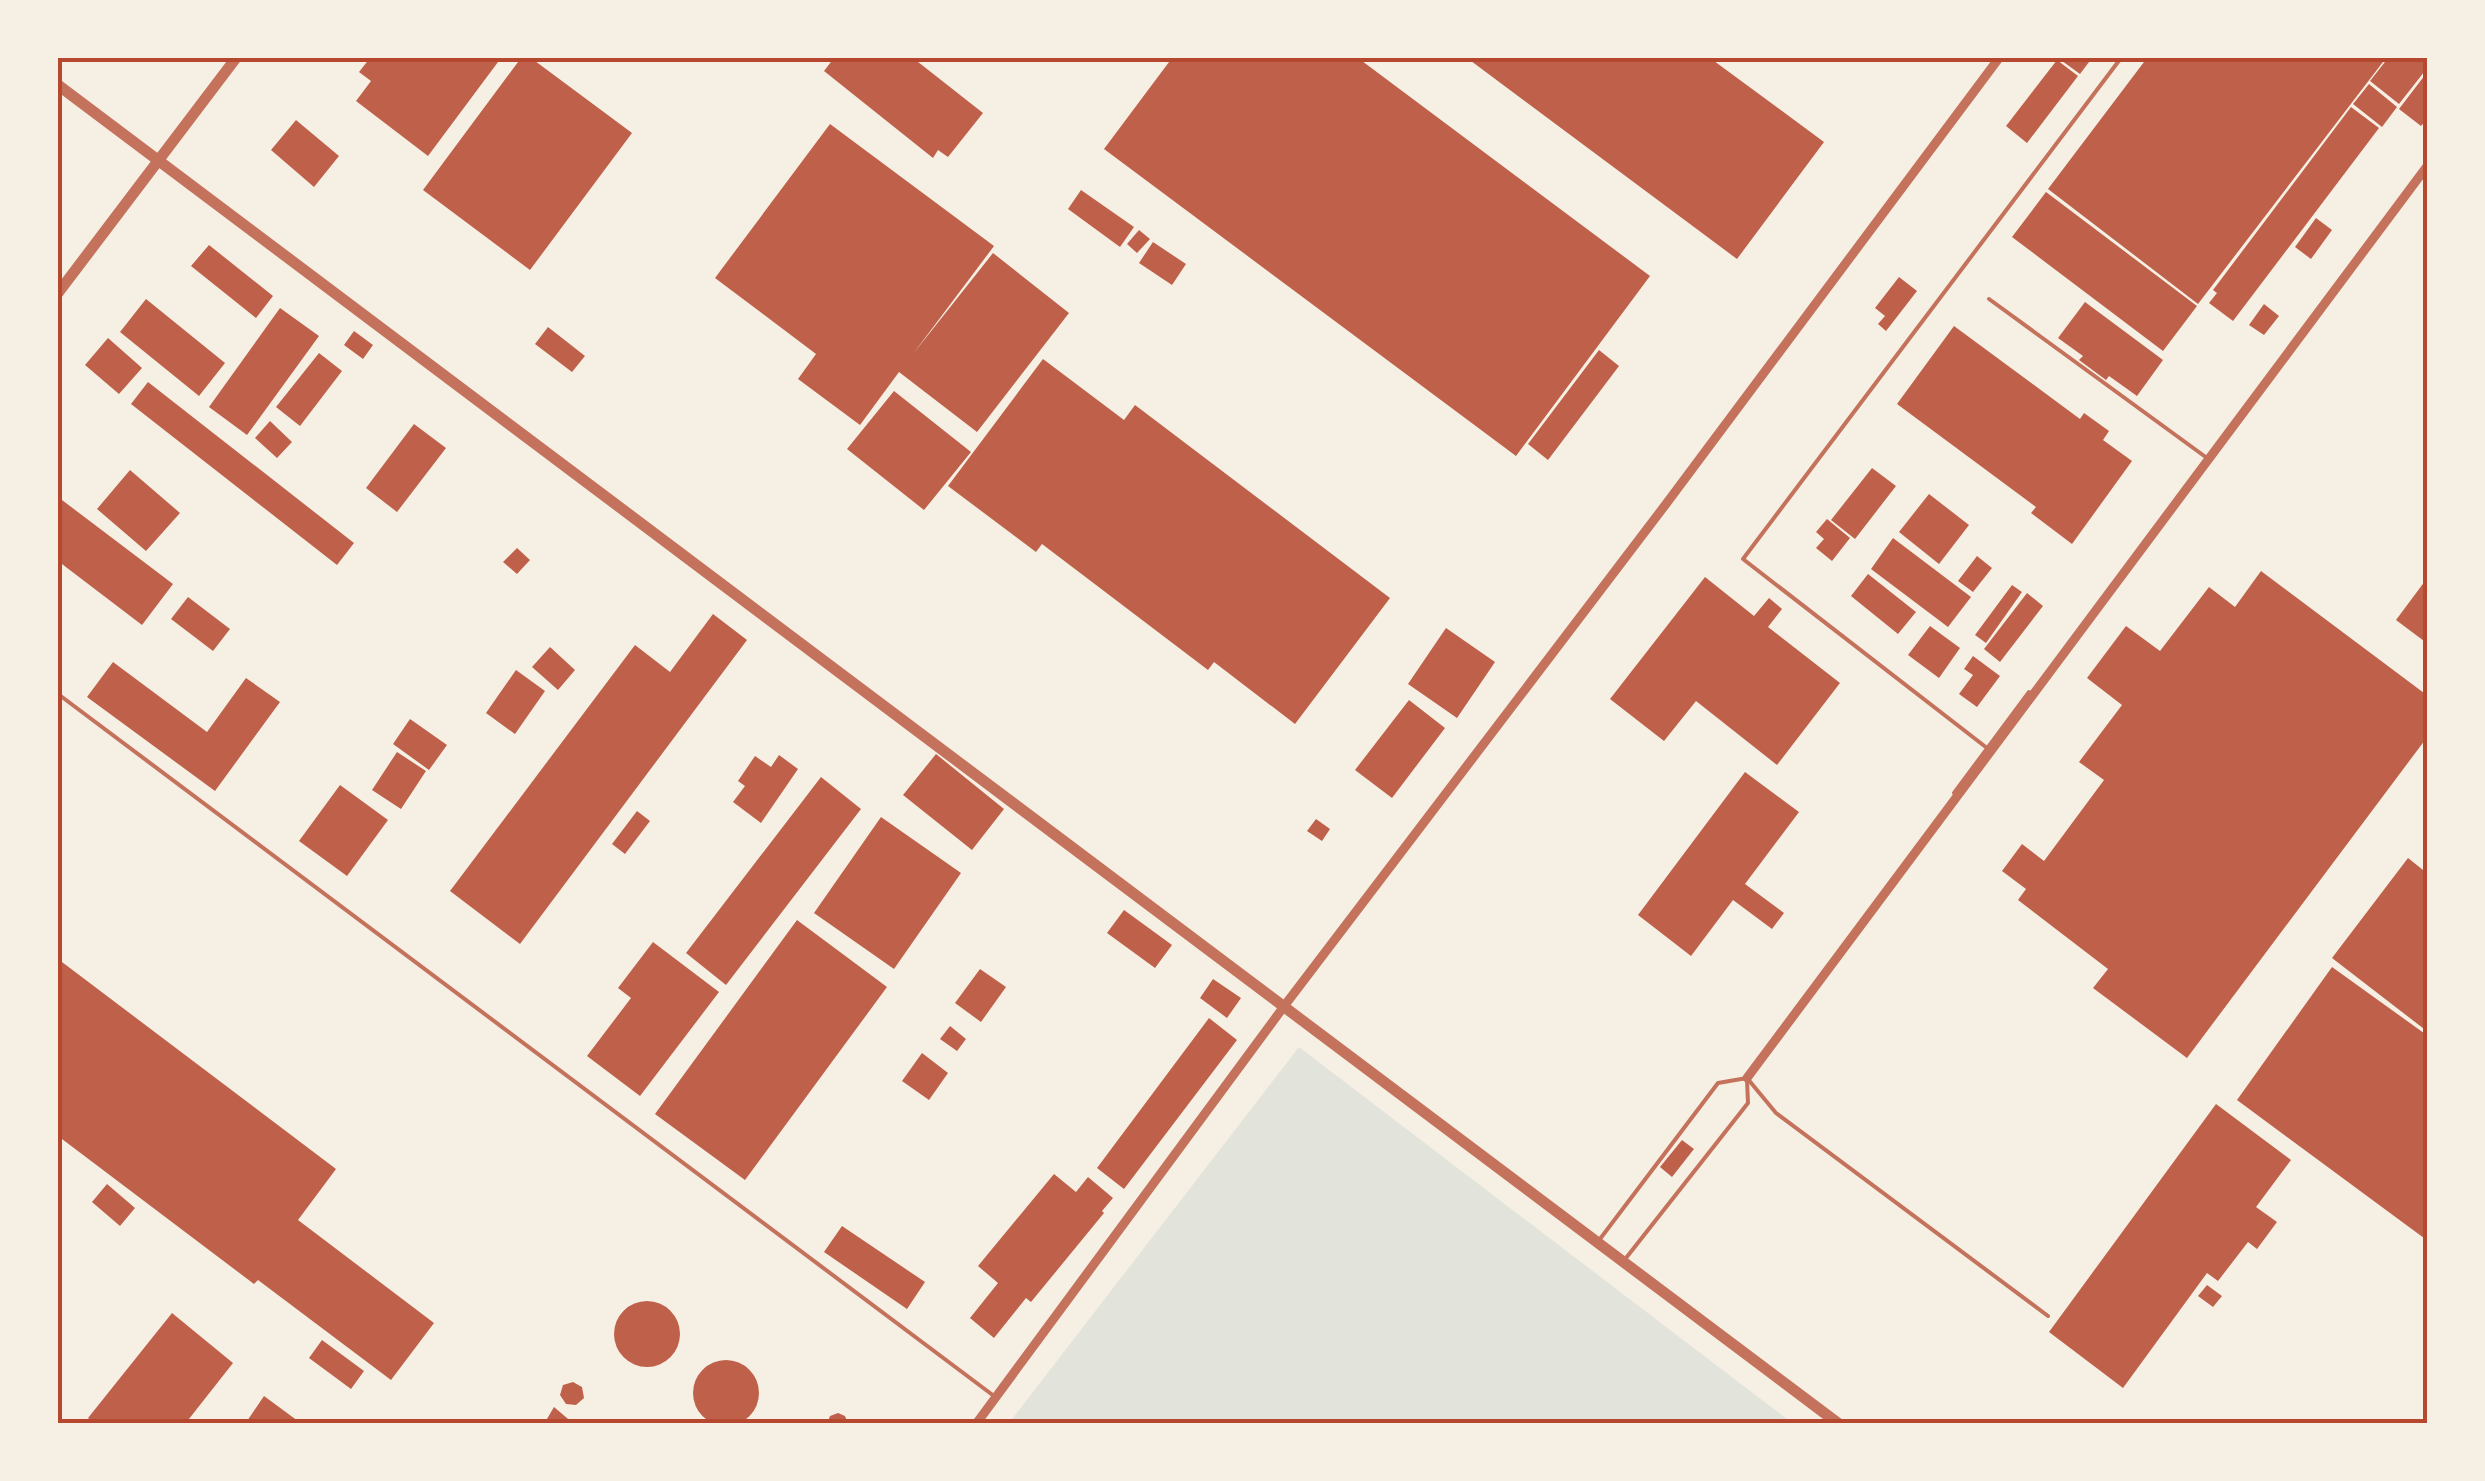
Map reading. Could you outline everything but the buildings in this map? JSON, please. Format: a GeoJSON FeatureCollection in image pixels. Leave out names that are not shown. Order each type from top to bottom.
{"type":"FeatureCollection","features":[{"type":"Feature","properties":{"kind":"street"},"geometry":{"type":"LineString","coordinates":[[58,293],[236,58]]}},
{"type":"Feature","properties":{"kind":"street"},"geometry":{"type":"LineString","coordinates":[[976,1424],[1285,1005],[1999,58]]}},
{"type":"Feature","properties":{"kind":"street"},"geometry":{"type":"LineString","coordinates":[[58,85],[1839,1424]]}},
{"type":"Feature","properties":{"kind":"street"},"geometry":{"type":"LineString","coordinates":[[1747,1078],[2428,162]]}},
{"type":"Feature","properties":{"kind":"lane"},"geometry":{"type":"LineString","coordinates":[[1987,748],[1743,560],[2121,58]]}},
{"type":"Feature","properties":{"kind":"lane"},"geometry":{"type":"LineString","coordinates":[[1623,1263],[1748,1104],[1747,1078],[1987,748],[2428,162]]}},
{"type":"Feature","properties":{"kind":"lane"},"geometry":{"type":"LineString","coordinates":[[1989,300],[2207,458]]}},
{"type":"Feature","properties":{"kind":"lane"},"geometry":{"type":"LineString","coordinates":[[58,694],[995,1397]]}},
{"type":"Feature","properties":{"kind":"lane"},"geometry":{"type":"LineString","coordinates":[[1597,1243],[1718,1083],[1747,1078]]}},
{"type":"Feature","properties":{"kind":"lane"},"geometry":{"type":"LineString","coordinates":[[1747,1078],[1776,1113],[2048,1316]]}},
{"type":"Feature","properties":{"kind":"shaded area"},"geometry":{"type":"Polygon","coordinates":[[[1299,1047],[1792,1423],[1009,1423],[1299,1047]]]}}]}
